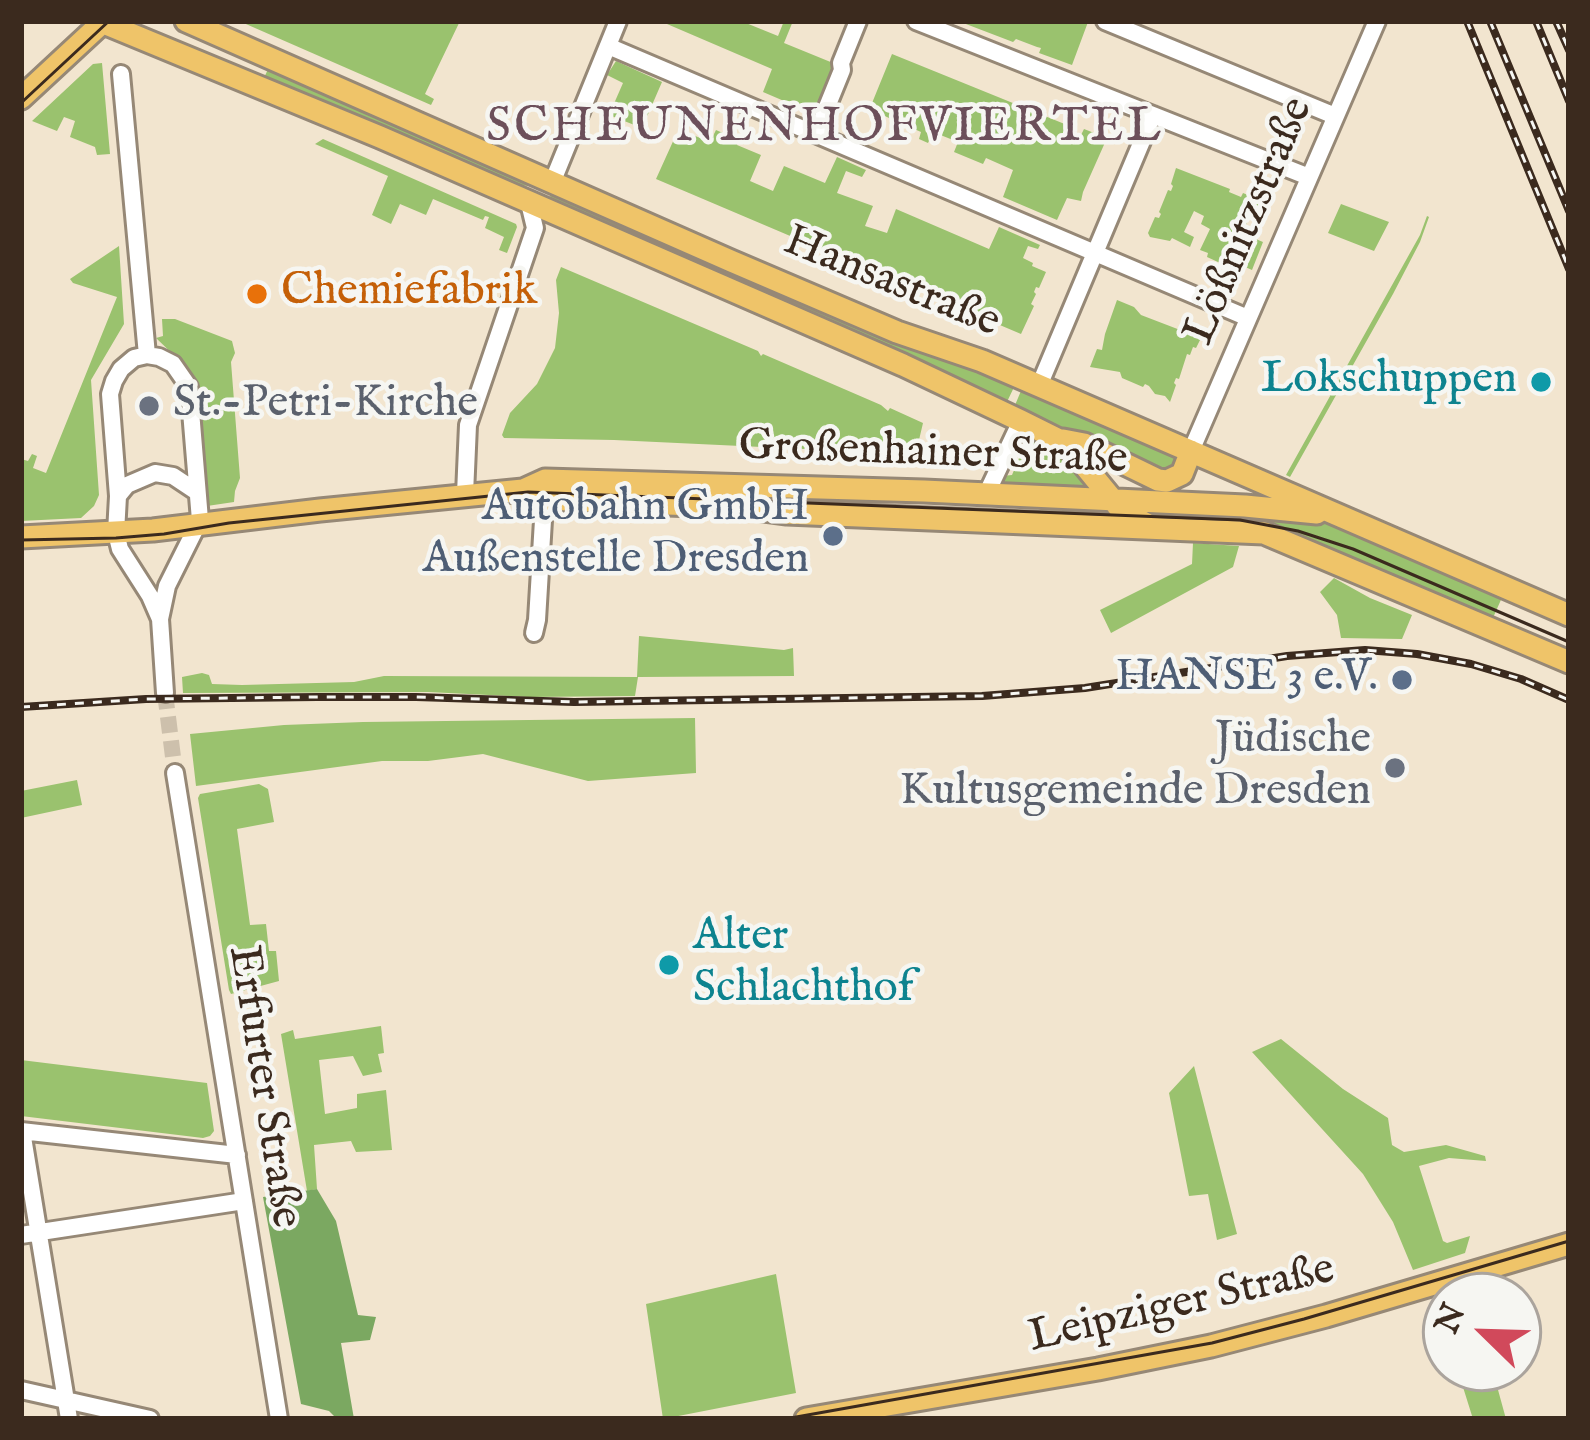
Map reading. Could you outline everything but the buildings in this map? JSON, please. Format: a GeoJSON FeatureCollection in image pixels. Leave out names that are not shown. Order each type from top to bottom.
{"type":"FeatureCollection","features":[{"type":"Feature","properties":{"kind":"main road","name":"Hansastraße"},"geometry":{"type":"LineString","coordinates":[[186,21],[897,332],[1041,380],[1191,451],[1569,615]]}},
{"type":"Feature","properties":{"kind":"main road","name":"Hansastraße"},"geometry":{"type":"LineString","coordinates":[[102,22],[263,87],[903,365],[1021,421],[1057,439],[1128,516],[1150,526]]}},
{"type":"Feature","properties":{"kind":"main road"},"geometry":{"type":"LineString","coordinates":[[21,98],[102,22]]}},
{"type":"Feature","properties":{"kind":"main road"},"geometry":{"type":"LineString","coordinates":[[529,203],[552,183]]}},
{"type":"Feature","properties":{"kind":"main road"},"geometry":{"type":"LineString","coordinates":[[1057,439],[1084,444],[1167,481],[1182,474],[1191,451]]}},
{"type":"Feature","properties":{"kind":"main road","name":"Großenhainer Straße"},"geometry":{"type":"LineString","coordinates":[[538,489],[787,513],[1150,526]]}},
{"type":"Feature","properties":{"kind":"main road","name":"Großenhainer Straße"},"geometry":{"type":"LineString","coordinates":[[116,533],[538,489],[986,495],[1245,506],[1342,517]]}},
{"type":"Feature","properties":{"kind":"main road"},"geometry":{"type":"LineString","coordinates":[[1150,526],[1244,530],[1279,537],[1569,662]]}},
{"type":"Feature","properties":{"kind":"main road"},"geometry":{"type":"LineString","coordinates":[[21,537],[116,533]]}},
{"type":"Feature","properties":{"kind":"main road","name":"Leipziger Straße"},"geometry":{"type":"LineString","coordinates":[[806,1419],[1211,1346],[1569,1244]]}},
{"type":"Feature","properties":{"kind":"street"},"geometry":{"type":"LineString","coordinates":[[552,183],[618,21]]}},
{"type":"Feature","properties":{"kind":"street"},"geometry":{"type":"LineString","coordinates":[[816,134],[858,21]]}},
{"type":"Feature","properties":{"kind":"street"},"geometry":{"type":"LineString","coordinates":[[916,21],[1309,176]]}},
{"type":"Feature","properties":{"kind":"street"},"geometry":{"type":"LineString","coordinates":[[1105,21],[1335,116]]}},
{"type":"Feature","properties":{"kind":"street","name":"Lößnitzstraße"},"geometry":{"type":"LineString","coordinates":[[1191,451],[1377,21]]}},
{"type":"Feature","properties":{"kind":"street"},"geometry":{"type":"LineString","coordinates":[[608,46],[1248,318]]}},
{"type":"Feature","properties":{"kind":"street"},"geometry":{"type":"LineString","coordinates":[[121,74],[147,355]]}},
{"type":"Feature","properties":{"kind":"street"},"geometry":{"type":"LineString","coordinates":[[1041,380],[1153,115]]}},
{"type":"Feature","properties":{"kind":"street"},"geometry":{"type":"LineString","coordinates":[[465,494],[468,425],[535,228],[529,203]]}},
{"type":"Feature","properties":{"kind":"street"},"geometry":{"type":"LineString","coordinates":[[160,620],[120,549],[116,533],[110,394],[122,369],[134,358],[147,355],[173,364],[189,387],[200,524],[167,586],[160,620],[165,693]]}},
{"type":"Feature","properties":{"kind":"street"},"geometry":{"type":"LineString","coordinates":[[986,495],[1021,421]]}},
{"type":"Feature","properties":{"kind":"street"},"geometry":{"type":"LineString","coordinates":[[118,496],[127,485],[155,473],[173,476],[197,492]]}},
{"type":"Feature","properties":{"kind":"street"},"geometry":{"type":"LineString","coordinates":[[534,633],[538,489]]}},
{"type":"Feature","properties":{"kind":"street","name":"Erfurter Straße"},"geometry":{"type":"LineString","coordinates":[[175,773],[280,1417]]}},
{"type":"Feature","properties":{"kind":"street"},"geometry":{"type":"LineString","coordinates":[[68,1410],[30,1234],[21,1131],[237,1155]]}},
{"type":"Feature","properties":{"kind":"street"},"geometry":{"type":"LineString","coordinates":[[30,1234],[244,1201]]}},
{"type":"Feature","properties":{"kind":"street"},"geometry":{"type":"LineString","coordinates":[[21,1390],[68,1410],[150,1419]]}},
{"type":"Feature","properties":{"kind":"green space"},"geometry":{"type":"Polygon","coordinates":[[[239,21],[460,21],[425,94],[434,99],[431,105],[239,21]]]}},
{"type":"Feature","properties":{"kind":"green space"},"geometry":{"type":"Polygon","coordinates":[[[660,21],[741,21],[778,36],[784,21],[793,21],[784,43],[833,63],[836,75],[824,102],[816,104],[812,113],[763,92],[772,69],[660,21]]]}},
{"type":"Feature","properties":{"kind":"green space"},"geometry":{"type":"Polygon","coordinates":[[[958,21],[1088,22],[1072,65],[1039,53],[1041,48],[958,21]]]}},
{"type":"Feature","properties":{"kind":"green space"},"geometry":{"type":"Polygon","coordinates":[[[892,54],[1072,127],[1071,131],[1081,135],[1084,129],[1107,138],[1081,201],[1067,198],[1057,220],[1003,197],[1013,170],[954,152],[958,142],[933,132],[928,143],[919,139],[921,132],[871,110],[892,54]]]}},
{"type":"Feature","properties":{"kind":"green space"},"geometry":{"type":"Polygon","coordinates":[[[616,61],[662,82],[642,128],[609,115],[623,83],[607,75],[616,61]]]}},
{"type":"Feature","properties":{"kind":"green space"},"geometry":{"type":"Polygon","coordinates":[[[102,63],[110,154],[97,155],[95,147],[70,137],[75,121],[64,117],[57,131],[32,121],[93,64],[102,63]]]}},
{"type":"Feature","properties":{"kind":"green space"},"geometry":{"type":"Polygon","coordinates":[[[269,67],[539,187],[456,165],[263,80],[269,67]]]}},
{"type":"Feature","properties":{"kind":"green space"},"geometry":{"type":"Polygon","coordinates":[[[716,130],[761,155],[750,181],[773,191],[784,166],[825,183],[837,157],[866,170],[862,177],[846,171],[837,193],[873,206],[865,226],[887,233],[896,209],[989,249],[999,227],[1040,245],[1038,249],[1028,246],[1023,258],[1046,272],[1036,287],[1034,306],[1021,334],[656,179],[675,137],[684,141],[688,133],[710,142],[716,130]]]}},
{"type":"Feature","properties":{"kind":"green space"},"geometry":{"type":"Polygon","coordinates":[[[323,139],[516,224],[507,253],[499,250],[504,237],[485,228],[489,217],[483,220],[433,199],[426,215],[400,204],[391,224],[372,215],[388,176],[315,144],[323,139]]]}},
{"type":"Feature","properties":{"kind":"green space"},"geometry":{"type":"Polygon","coordinates":[[[1176,168],[1241,197],[1243,193],[1260,200],[1246,225],[1246,235],[1263,242],[1252,270],[1234,262],[1229,267],[1200,250],[1210,229],[1201,224],[1204,216],[1194,211],[1184,232],[1194,237],[1190,247],[1172,238],[1150,237],[1176,168]]]}},
{"type":"Feature","properties":{"kind":"green space"},"geometry":{"type":"Polygon","coordinates":[[[556,192],[1016,383],[1005,406],[543,202],[556,192]]]}},
{"type":"Feature","properties":{"kind":"green space"},"geometry":{"type":"Polygon","coordinates":[[[1341,204],[1389,222],[1374,251],[1328,233],[1341,204]]]}},
{"type":"Feature","properties":{"kind":"green space"},"geometry":{"type":"Polygon","coordinates":[[[1427,216],[1420,242],[1393,294],[1290,477],[1286,475],[1420,235],[1427,216]]]}},
{"type":"Feature","properties":{"kind":"green space"},"geometry":{"type":"Polygon","coordinates":[[[119,246],[124,324],[91,380],[99,495],[81,518],[21,521],[21,459],[37,456],[33,468],[46,473],[117,297],[70,279],[119,246]]]}},
{"type":"Feature","properties":{"kind":"green space"},"geometry":{"type":"Polygon","coordinates":[[[561,267],[923,423],[919,440],[910,454],[504,438],[510,413],[537,384],[555,348],[556,280],[561,267]]]}},
{"type":"Feature","properties":{"kind":"green space"},"geometry":{"type":"Polygon","coordinates":[[[1117,300],[1141,315],[1201,338],[1187,354],[1170,402],[1145,384],[1122,378],[1120,372],[1090,367],[1097,349],[1102,350],[1117,300]]]}},
{"type":"Feature","properties":{"kind":"green space"},"geometry":{"type":"Polygon","coordinates":[[[162,319],[175,319],[232,341],[240,478],[234,502],[207,506],[181,362],[156,338],[163,336],[162,319]]]}},
{"type":"Feature","properties":{"kind":"green space"},"geometry":{"type":"Polygon","coordinates":[[[1023,386],[1181,457],[1167,476],[1038,416],[1013,410],[1023,386]]]}},
{"type":"Feature","properties":{"kind":"green space"},"geometry":{"type":"Polygon","coordinates":[[[1022,429],[1061,450],[1094,490],[999,489],[1002,476],[1012,475],[1028,437],[1022,429]]]}},
{"type":"Feature","properties":{"kind":"green space"},"geometry":{"type":"Polygon","coordinates":[[[1178,509],[1319,517],[1504,593],[1492,620],[1320,547],[1178,520],[1178,509]]]}},
{"type":"Feature","properties":{"kind":"green space"},"geometry":{"type":"Polygon","coordinates":[[[1193,543],[1239,546],[1233,567],[1111,633],[1100,610],[1192,564],[1193,543]]]}},
{"type":"Feature","properties":{"kind":"green space"},"geometry":{"type":"Polygon","coordinates":[[[1334,578],[1412,615],[1402,639],[1341,638],[1337,615],[1320,592],[1334,578]]]}},
{"type":"Feature","properties":{"kind":"green space"},"geometry":{"type":"Polygon","coordinates":[[[639,636],[793,648],[794,676],[638,677],[635,696],[183,693],[182,677],[202,673],[209,675],[212,684],[242,685],[354,682],[384,676],[637,677],[639,636]]]}},
{"type":"Feature","properties":{"kind":"green space"},"geometry":{"type":"Polygon","coordinates":[[[695,718],[696,773],[588,781],[483,754],[382,761],[196,786],[190,734],[363,722],[695,718]]]}},
{"type":"Feature","properties":{"kind":"green space"},"geometry":{"type":"Polygon","coordinates":[[[77,780],[82,805],[21,818],[21,791],[77,780]]]}},
{"type":"Feature","properties":{"kind":"green space"},"geometry":{"type":"Polygon","coordinates":[[[259,784],[268,789],[274,822],[237,829],[250,925],[266,924],[269,951],[276,951],[279,981],[231,994],[198,798],[259,784]]]}},
{"type":"Feature","properties":{"kind":"green space"},"geometry":{"type":"Polygon","coordinates":[[[381,1026],[384,1053],[378,1054],[382,1072],[363,1076],[353,1056],[319,1060],[325,1114],[357,1108],[357,1094],[386,1090],[392,1150],[356,1152],[351,1141],[314,1145],[317,1189],[307,1191],[281,1034],[293,1030],[295,1039],[381,1026]]]}},
{"type":"Feature","properties":{"kind":"green space"},"geometry":{"type":"Polygon","coordinates":[[[1281,1039],[1388,1118],[1392,1145],[1404,1152],[1446,1145],[1485,1156],[1486,1161],[1449,1158],[1419,1166],[1443,1241],[1470,1236],[1465,1253],[1413,1270],[1393,1222],[1363,1174],[1252,1052],[1281,1039]]]}},
{"type":"Feature","properties":{"kind":"green space"},"geometry":{"type":"Polygon","coordinates":[[[21,1060],[207,1083],[214,1131],[203,1138],[21,1116],[21,1060]]]}},
{"type":"Feature","properties":{"kind":"green space"},"geometry":{"type":"Polygon","coordinates":[[[1194,1066],[1237,1234],[1217,1240],[1208,1194],[1189,1196],[1169,1093],[1194,1066]]]}},
{"type":"Feature","properties":{"kind":"green space"},"geometry":{"type":"Polygon","coordinates":[[[317,1189],[336,1221],[358,1315],[376,1317],[370,1340],[341,1343],[354,1419],[337,1419],[329,1411],[301,1404],[263,1197],[317,1189]]]}},
{"type":"Feature","properties":{"kind":"green space"},"geometry":{"type":"Polygon","coordinates":[[[776,1274],[796,1393],[663,1419],[646,1304],[776,1274]]]}},
{"type":"Feature","properties":{"kind":"green space"},"geometry":{"type":"Polygon","coordinates":[[[1465,1392],[1499,1392],[1506,1419],[1473,1419],[1465,1392]]]}},
{"type":"Feature","properties":{"kind":"tunnel"},"geometry":{"type":"LineString","coordinates":[[165,693],[175,773]]}},
{"type":"Feature","properties":{"kind":"tram line"},"geometry":{"type":"LineString","coordinates":[[21,103],[109,21]]}},
{"type":"Feature","properties":{"kind":"tram line"},"geometry":{"type":"LineString","coordinates":[[21,540],[164,534],[528,492],[1240,520],[1298,531],[1353,549],[1569,642]]}},
{"type":"Feature","properties":{"kind":"tram line"},"geometry":{"type":"LineString","coordinates":[[785,1419],[1212,1343],[1569,1241]]}},
{"type":"Feature","properties":{"kind":"railway"},"geometry":{"type":"LineString","coordinates":[[1467,21],[1569,269]]}},
{"type":"Feature","properties":{"kind":"railway"},"geometry":{"type":"LineString","coordinates":[[1490,21],[1569,211]]}},
{"type":"Feature","properties":{"kind":"railway"},"geometry":{"type":"LineString","coordinates":[[1536,21],[1569,101]]}},
{"type":"Feature","properties":{"kind":"railway"},"geometry":{"type":"LineString","coordinates":[[1556,21],[1569,50]]}},
{"type":"Feature","properties":{"kind":"railway"},"geometry":{"type":"LineString","coordinates":[[21,707],[146,699],[317,697],[574,702],[982,696],[1085,688],[1287,656],[1365,650],[1471,664],[1569,700]]}},
{"type":"Feature","properties":{"kind":"place","name":"Chemiefabrik"},"geometry":{"type":"Point","coordinates":[257,294]}},
{"type":"Feature","properties":{"kind":"place","name":"Lokschuppen"},"geometry":{"type":"Point","coordinates":[1541,382]}},
{"type":"Feature","properties":{"kind":"place","name":"St.-Petri-Kirche"},"geometry":{"type":"Point","coordinates":[149,406]}},
{"type":"Feature","properties":{"kind":"place","name":"Autobahn GmbH Außenstelle Dresden"},"geometry":{"type":"Point","coordinates":[833,536]}},
{"type":"Feature","properties":{"kind":"place","name":"HANSE 3 e.V."},"geometry":{"type":"Point","coordinates":[1402,680]}},
{"type":"Feature","properties":{"kind":"place","name":"Jüdische Kultusgemeinde Dresden"},"geometry":{"type":"Point","coordinates":[1395,768]}},
{"type":"Feature","properties":{"kind":"place","name":"Alter Schlachthof"},"geometry":{"type":"Point","coordinates":[669,965]}},
{"type":"Feature","properties":{"kind":"district","name":"SCHEUNENHOFVIERTEL"},"geometry":{"type":"Point","coordinates":[825,130]}}]}
